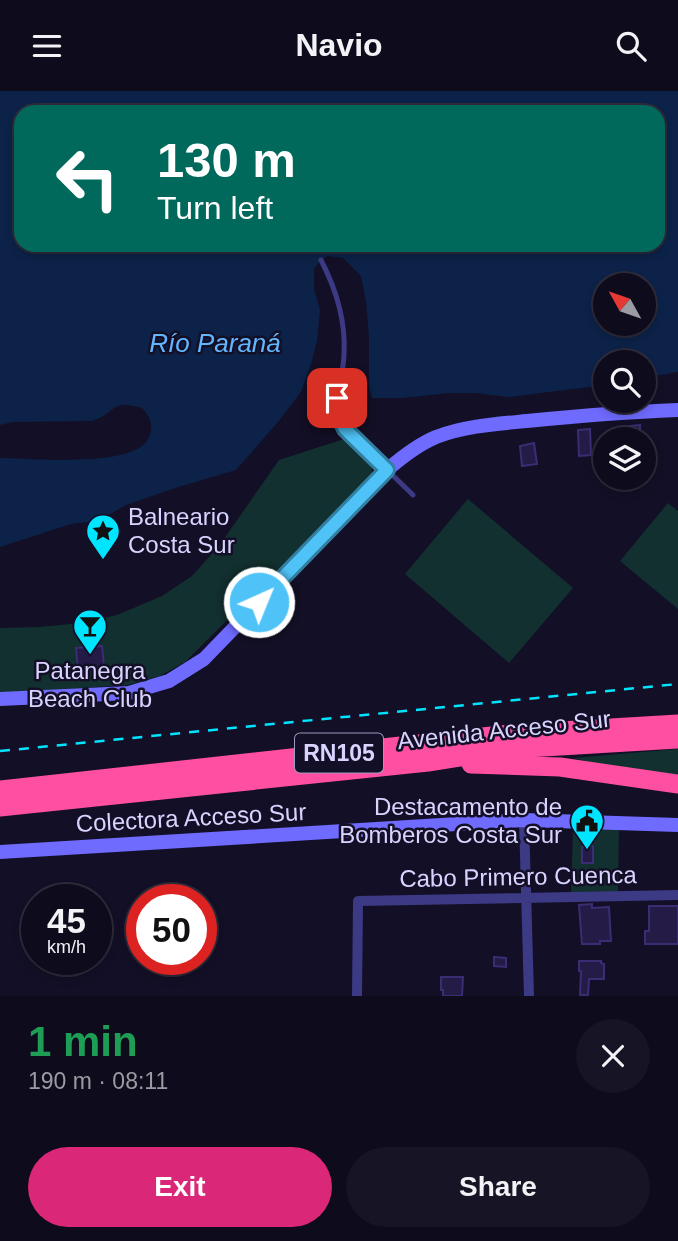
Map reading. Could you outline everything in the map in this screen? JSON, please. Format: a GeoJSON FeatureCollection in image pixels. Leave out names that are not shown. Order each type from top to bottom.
{"type":"FeatureCollection","features":[{"type":"Feature","properties":{"kind":"highway","name":"Avenida Acceso Sur"},"geometry":{"type":"LineString","coordinates":[[0,790],[510,734],[678,724]]}},
{"type":"Feature","properties":{"kind":"highway","name":"Avenida Acceso Sur"},"geometry":{"type":"LineString","coordinates":[[0,807],[428,762],[510,749],[678,739]]}},
{"type":"Feature","properties":{"kind":"highway"},"geometry":{"type":"LineString","coordinates":[[428,762],[560,767],[678,784]]}},
{"type":"Feature","properties":{"kind":"main road"},"geometry":{"type":"LineString","coordinates":[[0,699],[129,693],[169,681],[204,659],[387,470],[405,454],[435,437],[489,425],[575,416],[678,410]]}},
{"type":"Feature","properties":{"kind":"main road","name":"Colectora Acceso Sur"},"geometry":{"type":"LineString","coordinates":[[0,852],[524,821],[678,825]]}},
{"type":"Feature","properties":{"kind":"street"},"geometry":{"type":"LineString","coordinates":[[524,821],[529,996]]}},
{"type":"Feature","properties":{"kind":"street","name":"Cabo Primero Cuenca"},"geometry":{"type":"LineString","coordinates":[[357,996],[358,901],[678,895]]}},
{"type":"Feature","properties":{"kind":"lane"},"geometry":{"type":"LineString","coordinates":[[321,260],[340,304],[345,353],[337,398],[338,415],[345,429],[413,495]]}},
{"type":"Feature","properties":{"kind":"green space"},"geometry":{"type":"Polygon","coordinates":[[[344,439],[372,464],[372,473],[366,482],[185,662],[160,676],[128,685],[0,693],[0,628],[81,623],[117,615],[162,596],[192,576],[219,546],[279,460],[344,439]]]}},
{"type":"Feature","properties":{"kind":"green space"},"geometry":{"type":"Polygon","coordinates":[[[468,499],[573,588],[509,663],[405,574],[468,499]]]}},
{"type":"Feature","properties":{"kind":"green space"},"geometry":{"type":"Polygon","coordinates":[[[668,503],[678,511],[678,609],[620,561],[668,503]]]}},
{"type":"Feature","properties":{"kind":"green space"},"geometry":{"type":"Polygon","coordinates":[[[678,749],[678,778],[641,774],[573,758],[678,749]]]}},
{"type":"Feature","properties":{"kind":"green space"},"geometry":{"type":"Polygon","coordinates":[[[573,828],[619,829],[618,892],[571,892],[573,828]]]}},
{"type":"Feature","properties":{"kind":"water","name":"Río Paraná"},"geometry":{"type":"Polygon","coordinates":[[[0,91],[678,91],[678,372],[656,376],[656,350],[593,350],[593,386],[509,397],[450,393],[372,398],[369,387],[366,301],[361,276],[343,258],[328,256],[314,269],[314,289],[320,310],[317,341],[301,392],[236,470],[126,505],[98,521],[71,524],[0,547],[0,458],[57,460],[104,458],[125,454],[140,447],[149,437],[151,429],[149,418],[142,408],[124,405],[92,421],[13,422],[0,425],[0,91]]]}},
{"type":"Feature","properties":{"kind":"building"},"geometry":{"type":"Polygon","coordinates":[[[590,429],[591,455],[579,456],[578,430],[590,429]]]}},
{"type":"Feature","properties":{"kind":"building"},"geometry":{"type":"Polygon","coordinates":[[[534,443],[537,464],[522,466],[520,446],[534,443]]]}},
{"type":"Feature","properties":{"kind":"building"},"geometry":{"type":"Polygon","coordinates":[[[102,646],[104,666],[78,669],[76,648],[102,646]]]}},
{"type":"Feature","properties":{"kind":"building"},"geometry":{"type":"Polygon","coordinates":[[[593,846],[593,863],[582,863],[582,847],[593,846]]]}},
{"type":"Feature","properties":{"kind":"building"},"geometry":{"type":"Polygon","coordinates":[[[592,904],[592,908],[609,907],[611,941],[582,944],[579,905],[592,904]]]}},
{"type":"Feature","properties":{"kind":"building"},"geometry":{"type":"Polygon","coordinates":[[[649,906],[678,906],[678,944],[645,944],[645,931],[649,931],[649,906]]]}},
{"type":"Feature","properties":{"kind":"building"},"geometry":{"type":"Polygon","coordinates":[[[494,957],[506,958],[506,967],[494,966],[494,957]]]}},
{"type":"Feature","properties":{"kind":"building"},"geometry":{"type":"Polygon","coordinates":[[[579,961],[601,961],[604,964],[604,979],[589,979],[588,995],[580,995],[579,961]]]}},
{"type":"Feature","properties":{"kind":"building"},"geometry":{"type":"Polygon","coordinates":[[[441,977],[463,977],[462,996],[443,996],[441,977]]]}},
{"type":"Feature","properties":{"kind":"railway"},"geometry":{"type":"LineString","coordinates":[[0,751],[678,684]]}},
{"type":"Feature","properties":{"kind":"place","name":"Balneario Costa Sur"},"geometry":{"type":"Point","coordinates":[103,561]}},
{"type":"Feature","properties":{"kind":"place","name":"Patanegra Beach Club"},"geometry":{"type":"Point","coordinates":[90,656]}},
{"type":"Feature","properties":{"kind":"place","name":"Destacamento de Bomberos Costa Sur"},"geometry":{"type":"Point","coordinates":[587,851]}},
{"type":"Feature","properties":{"kind":"route"},"geometry":{"type":"LineString","coordinates":[[259,602],[387,470],[345,429],[338,415],[337,398]]}}]}
